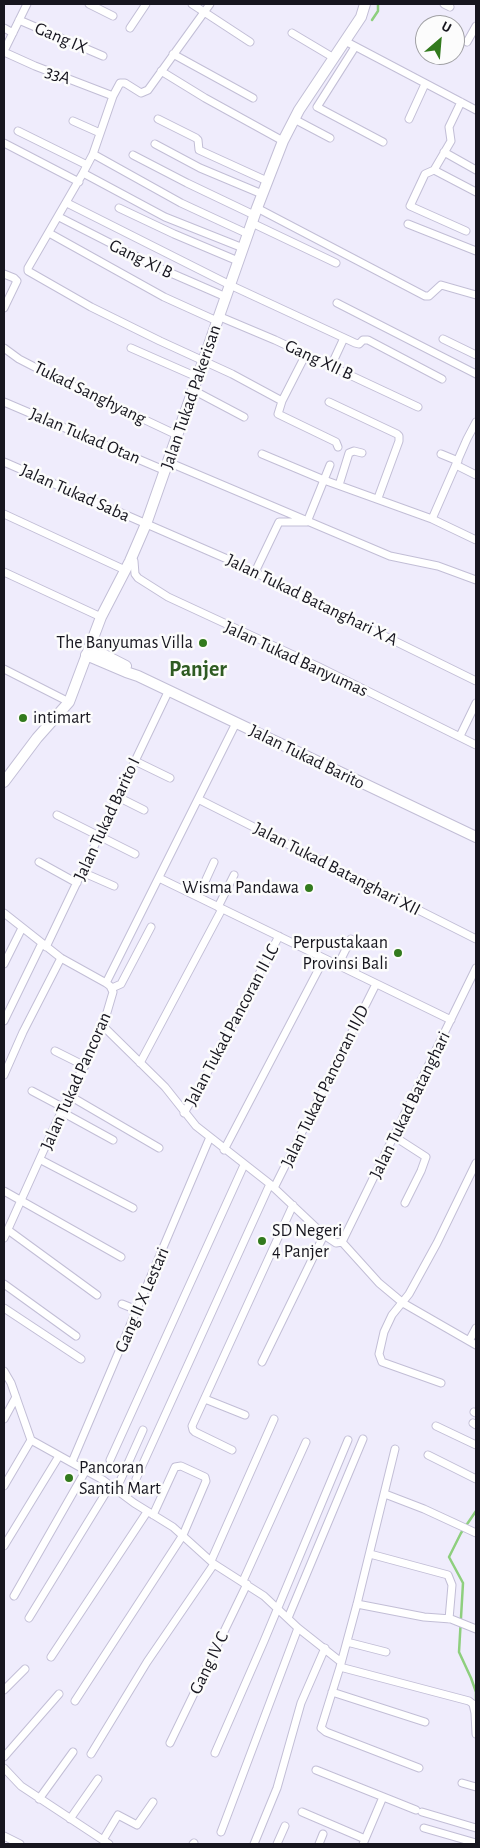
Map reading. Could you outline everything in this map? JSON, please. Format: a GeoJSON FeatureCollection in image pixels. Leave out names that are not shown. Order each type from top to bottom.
{"type":"FeatureCollection","features":[{"type":"Feature","properties":{"kind":"street"},"geometry":{"type":"LineString","coordinates":[[4,51],[26,4]]}},
{"type":"Feature","properties":{"kind":"street"},"geometry":{"type":"LineString","coordinates":[[89,4],[113,16]]}},
{"type":"Feature","properties":{"kind":"street"},"geometry":{"type":"LineString","coordinates":[[130,28],[146,4]]}},
{"type":"Feature","properties":{"kind":"street"},"geometry":{"type":"LineString","coordinates":[[192,4],[250,42]]}},
{"type":"Feature","properties":{"kind":"street"},"geometry":{"type":"LineString","coordinates":[[210,4],[146,92],[141,93],[122,82],[113,96],[93,154],[79,182],[28,268],[30,274],[152,337],[230,373],[282,401]]}},
{"type":"Feature","properties":{"kind":"street","name":"Jalan Tukad Pakerisan"},"geometry":{"type":"LineString","coordinates":[[5,776],[69,702],[77,686],[101,617],[146,524],[254,215],[283,141],[305,100],[361,17],[365,4]]}},
{"type":"Feature","properties":{"kind":"street","name":"Gang IX"},"geometry":{"type":"LineString","coordinates":[[19,20],[104,56]]}},
{"type":"Feature","properties":{"kind":"street"},"geometry":{"type":"LineString","coordinates":[[467,42],[476,26]]}},
{"type":"Feature","properties":{"kind":"street"},"geometry":{"type":"LineString","coordinates":[[4,28],[12,32]]}},
{"type":"Feature","properties":{"kind":"street"},"geometry":{"type":"LineString","coordinates":[[292,33],[334,58]]}},
{"type":"Feature","properties":{"kind":"street"},"geometry":{"type":"LineString","coordinates":[[345,41],[476,110]]}},
{"type":"Feature","properties":{"kind":"street"},"geometry":{"type":"LineString","coordinates":[[317,107],[355,47]]}},
{"type":"Feature","properties":{"kind":"street","name":"33A"},"geometry":{"type":"LineString","coordinates":[[4,51],[35,66],[113,96]]}},
{"type":"Feature","properties":{"kind":"street"},"geometry":{"type":"LineString","coordinates":[[173,54],[253,98]]}},
{"type":"Feature","properties":{"kind":"street"},"geometry":{"type":"LineString","coordinates":[[161,70],[205,98],[283,141]]}},
{"type":"Feature","properties":{"kind":"street"},"geometry":{"type":"LineString","coordinates":[[409,118],[425,84]]}},
{"type":"Feature","properties":{"kind":"street"},"geometry":{"type":"LineString","coordinates":[[305,100],[383,142]]}},
{"type":"Feature","properties":{"kind":"street"},"geometry":{"type":"LineString","coordinates":[[461,102],[449,127],[452,138],[434,170],[424,174],[410,206],[466,231]]}},
{"type":"Feature","properties":{"kind":"street"},"geometry":{"type":"LineString","coordinates":[[158,119],[196,138],[200,150],[267,181]]}},
{"type":"Feature","properties":{"kind":"street"},"geometry":{"type":"LineString","coordinates":[[294,119],[330,138]]}},
{"type":"Feature","properties":{"kind":"street"},"geometry":{"type":"LineString","coordinates":[[73,121],[100,133]]}},
{"type":"Feature","properties":{"kind":"street"},"geometry":{"type":"LineString","coordinates":[[18,131],[87,165]]}},
{"type":"Feature","properties":{"kind":"street"},"geometry":{"type":"LineString","coordinates":[[4,143],[79,182]]}},
{"type":"Feature","properties":{"kind":"street"},"geometry":{"type":"LineString","coordinates":[[155,144],[206,171],[262,194]]}},
{"type":"Feature","properties":{"kind":"street"},"geometry":{"type":"LineString","coordinates":[[444,152],[476,170]]}},
{"type":"Feature","properties":{"kind":"street"},"geometry":{"type":"LineString","coordinates":[[93,154],[181,203],[248,234]]}},
{"type":"Feature","properties":{"kind":"street"},"geometry":{"type":"LineString","coordinates":[[133,155],[187,183],[425,296],[429,296],[441,285],[476,295]]}},
{"type":"Feature","properties":{"kind":"street"},"geometry":{"type":"LineString","coordinates":[[434,170],[476,192]]}},
{"type":"Feature","properties":{"kind":"street"},"geometry":{"type":"LineString","coordinates":[[83,173],[165,217],[243,248]]}},
{"type":"Feature","properties":{"kind":"street"},"geometry":{"type":"LineString","coordinates":[[67,202],[230,285],[357,344],[363,340],[368,340],[442,380]]}},
{"type":"Feature","properties":{"kind":"street"},"geometry":{"type":"LineString","coordinates":[[119,208],[238,261]]}},
{"type":"Feature","properties":{"kind":"street"},"geometry":{"type":"LineString","coordinates":[[254,215],[336,263]]}},
{"type":"Feature","properties":{"kind":"street","name":"Gang XI B"},"geometry":{"type":"LineString","coordinates":[[59,217],[157,267],[226,297]]}},
{"type":"Feature","properties":{"kind":"street"},"geometry":{"type":"LineString","coordinates":[[408,224],[476,251]]}},
{"type":"Feature","properties":{"kind":"street","name":"Gang XII B"},"geometry":{"type":"LineString","coordinates":[[49,233],[145,287],[218,318],[240,324],[418,407]]}},
{"type":"Feature","properties":{"kind":"street"},"geometry":{"type":"LineString","coordinates":[[4,274],[17,281],[4,306]]}},
{"type":"Feature","properties":{"kind":"street"},"geometry":{"type":"LineString","coordinates":[[337,302],[476,374]]}},
{"type":"Feature","properties":{"kind":"street"},"geometry":{"type":"LineString","coordinates":[[331,366],[344,338]]}},
{"type":"Feature","properties":{"kind":"street"},"geometry":{"type":"LineString","coordinates":[[443,339],[476,355]]}},
{"type":"Feature","properties":{"kind":"street","name":"Tukad Sanghyang"},"geometry":{"type":"LineString","coordinates":[[4,348],[19,359],[52,376],[178,435]]}},
{"type":"Feature","properties":{"kind":"street"},"geometry":{"type":"LineString","coordinates":[[131,348],[197,376]]}},
{"type":"Feature","properties":{"kind":"street"},"geometry":{"type":"LineString","coordinates":[[306,354],[277,412],[279,416],[336,442],[338,447]]}},
{"type":"Feature","properties":{"kind":"street"},"geometry":{"type":"LineString","coordinates":[[193,390],[244,416]]}},
{"type":"Feature","properties":{"kind":"street","name":"Jalan Tukad Otan"},"geometry":{"type":"LineString","coordinates":[[4,402],[390,556],[438,566],[476,580]]}},
{"type":"Feature","properties":{"kind":"street"},"geometry":{"type":"LineString","coordinates":[[329,402],[399,436],[399,441],[378,498]]}},
{"type":"Feature","properties":{"kind":"street"},"geometry":{"type":"LineString","coordinates":[[432,519],[476,422]]}},
{"type":"Feature","properties":{"kind":"street"},"geometry":{"type":"LineString","coordinates":[[339,485],[350,454],[354,451],[362,453]]}},
{"type":"Feature","properties":{"kind":"street"},"geometry":{"type":"LineString","coordinates":[[262,454],[324,480],[432,519],[476,540]]}},
{"type":"Feature","properties":{"kind":"street"},"geometry":{"type":"LineString","coordinates":[[441,454],[476,476]]}},
{"type":"Feature","properties":{"kind":"street","name":"Jalan Tukad Saba"},"geometry":{"type":"LineString","coordinates":[[4,462],[146,524]]}},
{"type":"Feature","properties":{"kind":"street"},"geometry":{"type":"LineString","coordinates":[[256,572],[279,522],[307,522],[330,465]]}},
{"type":"Feature","properties":{"kind":"street"},"geometry":{"type":"LineString","coordinates":[[4,514],[125,570]]}},
{"type":"Feature","properties":{"kind":"street","name":"Jalan Tukad Batanghari X A"},"geometry":{"type":"LineString","coordinates":[[146,524],[256,572],[476,681]]}},
{"type":"Feature","properties":{"kind":"street","name":"Jalan Tukad Banyumas"},"geometry":{"type":"LineString","coordinates":[[131,558],[134,561],[138,578],[168,597],[317,666],[476,745]]}},
{"type":"Feature","properties":{"kind":"street"},"geometry":{"type":"LineString","coordinates":[[4,572],[101,617]]}},
{"type":"Feature","properties":{"kind":"street","name":"Jalan Tukad Barito"},"geometry":{"type":"LineString","coordinates":[[88,651],[126,672],[169,690],[476,838]]}},
{"type":"Feature","properties":{"kind":"street"},"geometry":{"type":"LineString","coordinates":[[4,669],[69,702]]}},
{"type":"Feature","properties":{"kind":"street","name":"Jalan Tukad Barito I"},"geometry":{"type":"LineString","coordinates":[[4,1021],[77,883],[169,690]]}},
{"type":"Feature","properties":{"kind":"street"},"geometry":{"type":"LineString","coordinates":[[460,736],[476,703]]}},
{"type":"Feature","properties":{"kind":"street","name":"Jalan Tukad Pancoran"},"geometry":{"type":"LineString","coordinates":[[4,1238],[104,1026],[113,996],[109,985],[159,878],[236,723]]}},
{"type":"Feature","properties":{"kind":"street"},"geometry":{"type":"LineString","coordinates":[[135,761],[170,778]]}},
{"type":"Feature","properties":{"kind":"street"},"geometry":{"type":"LineString","coordinates":[[118,797],[144,810]]}},
{"type":"Feature","properties":{"kind":"street","name":"Jalan Tukad Batanghari XII"},"geometry":{"type":"LineString","coordinates":[[198,799],[476,939]]}},
{"type":"Feature","properties":{"kind":"street"},"geometry":{"type":"LineString","coordinates":[[57,815],[135,854]]}},
{"type":"Feature","properties":{"kind":"street"},"geometry":{"type":"LineString","coordinates":[[39,862],[77,883]]}},
{"type":"Feature","properties":{"kind":"street"},"geometry":{"type":"LineString","coordinates":[[198,897],[214,862]]}},
{"type":"Feature","properties":{"kind":"street"},"geometry":{"type":"LineString","coordinates":[[82,872],[114,886]]}},
{"type":"Feature","properties":{"kind":"street"},"geometry":{"type":"LineString","coordinates":[[140,1063],[220,908],[234,876]]}},
{"type":"Feature","properties":{"kind":"street"},"geometry":{"type":"LineString","coordinates":[[159,878],[451,1020]]}},
{"type":"Feature","properties":{"kind":"street"},"geometry":{"type":"LineString","coordinates":[[4,913],[61,958],[109,985],[121,984],[151,927]]}},
{"type":"Feature","properties":{"kind":"street"},"geometry":{"type":"LineString","coordinates":[[4,964],[22,928]]}},
{"type":"Feature","properties":{"kind":"street","name":"Jalan Tukad Pancoran II LC"},"geometry":{"type":"LineString","coordinates":[[184,1113],[215,1060],[279,936]]}},
{"type":"Feature","properties":{"kind":"street"},"geometry":{"type":"LineString","coordinates":[[338,965],[351,939]]}},
{"type":"Feature","properties":{"kind":"street"},"geometry":{"type":"LineString","coordinates":[[4,1075],[23,1032],[61,958]]}},
{"type":"Feature","properties":{"kind":"street"},"geometry":{"type":"LineString","coordinates":[[224,1150],[324,959]]}},
{"type":"Feature","properties":{"kind":"street","name":"Jalan Tukad Batanghari"},"geometry":{"type":"LineString","coordinates":[[342,1242],[476,968]]}},
{"type":"Feature","properties":{"kind":"street","name":"Jalan Tukad Pancoran II/D"},"geometry":{"type":"LineString","coordinates":[[136,1479],[272,1186],[376,984]]}},
{"type":"Feature","properties":{"kind":"street"},"geometry":{"type":"LineString","coordinates":[[104,1026],[165,1087],[196,1126],[272,1186],[324,1235],[336,1243],[342,1242],[380,1283],[403,1303],[476,1345]]}},
{"type":"Feature","properties":{"kind":"street"},"geometry":{"type":"LineString","coordinates":[[55,1051],[85,1066]]}},
{"type":"Feature","properties":{"kind":"street"},"geometry":{"type":"LineString","coordinates":[[32,1091],[113,1140]]}},
{"type":"Feature","properties":{"kind":"street"},"geometry":{"type":"LineString","coordinates":[[70,1096],[159,1148]]}},
{"type":"Feature","properties":{"kind":"street","name":"Gang II X Lestari"},"geometry":{"type":"LineString","coordinates":[[72,1462],[210,1137]]}},
{"type":"Feature","properties":{"kind":"street"},"geometry":{"type":"LineString","coordinates":[[395,1137],[426,1157],[405,1203]]}},
{"type":"Feature","properties":{"kind":"street"},"geometry":{"type":"LineString","coordinates":[[40,1160],[133,1208]]}},
{"type":"Feature","properties":{"kind":"street"},"geometry":{"type":"LineString","coordinates":[[441,1384],[393,1367],[380,1360],[379,1354],[387,1325],[392,1315],[403,1303],[437,1243],[476,1163]]}},
{"type":"Feature","properties":{"kind":"street"},"geometry":{"type":"LineString","coordinates":[[110,1460],[244,1165]]}},
{"type":"Feature","properties":{"kind":"street"},"geometry":{"type":"LineString","coordinates":[[4,1191],[121,1257]]}},
{"type":"Feature","properties":{"kind":"street"},"geometry":{"type":"LineString","coordinates":[[232,1450],[193,1430],[192,1426],[293,1205]]}},
{"type":"Feature","properties":{"kind":"street"},"geometry":{"type":"LineString","coordinates":[[8,1230],[97,1295]]}},
{"type":"Feature","properties":{"kind":"street"},"geometry":{"type":"LineString","coordinates":[[262,1362],[324,1235]]}},
{"type":"Feature","properties":{"kind":"street"},"geometry":{"type":"LineString","coordinates":[[4,1284],[76,1336]]}},
{"type":"Feature","properties":{"kind":"street"},"geometry":{"type":"LineString","coordinates":[[122,1304],[138,1310]]}},
{"type":"Feature","properties":{"kind":"street"},"geometry":{"type":"LineString","coordinates":[[4,1308],[81,1359]]}},
{"type":"Feature","properties":{"kind":"street"},"geometry":{"type":"LineString","coordinates":[[469,1341],[476,1328]]}},
{"type":"Feature","properties":{"kind":"street"},"geometry":{"type":"LineString","coordinates":[[4,1371],[11,1383],[31,1440],[86,1470],[183,1535],[212,1562],[246,1583],[277,1607],[298,1628],[325,1648],[341,1664],[469,1701],[473,1704],[475,1712],[476,1734]]}},
{"type":"Feature","properties":{"kind":"street"},"geometry":{"type":"LineString","coordinates":[[4,1419],[16,1397]]}},
{"type":"Feature","properties":{"kind":"street"},"geometry":{"type":"LineString","coordinates":[[205,1399],[245,1415]]}},
{"type":"Feature","properties":{"kind":"street"},"geometry":{"type":"LineString","coordinates":[[91,1754],[147,1662],[212,1562],[274,1419]]}},
{"type":"Feature","properties":{"kind":"street"},"geometry":{"type":"LineString","coordinates":[[436,1426],[476,1445]]}},
{"type":"Feature","properties":{"kind":"street"},"geometry":{"type":"LineString","coordinates":[[29,1618],[113,1488],[143,1430]]}},
{"type":"Feature","properties":{"kind":"street"},"geometry":{"type":"LineString","coordinates":[[288,1618],[363,1439]]}},
{"type":"Feature","properties":{"kind":"street"},"geometry":{"type":"LineString","coordinates":[[4,1486],[31,1440]]}},
{"type":"Feature","properties":{"kind":"street"},"geometry":{"type":"LineString","coordinates":[[215,1753],[348,1440]]}},
{"type":"Feature","properties":{"kind":"street","name":"Gang IV C"},"geometry":{"type":"LineString","coordinates":[[170,1742],[246,1583],[306,1442]]}},
{"type":"Feature","properties":{"kind":"street"},"geometry":{"type":"LineString","coordinates":[[395,1449],[347,1642],[321,1725],[322,1730],[419,1768]]}},
{"type":"Feature","properties":{"kind":"street"},"geometry":{"type":"LineString","coordinates":[[428,1455],[476,1479]]}},
{"type":"Feature","properties":{"kind":"street"},"geometry":{"type":"LineString","coordinates":[[4,1546],[59,1456]]}},
{"type":"Feature","properties":{"kind":"street"},"geometry":{"type":"LineString","coordinates":[[51,1657],[150,1514],[177,1466],[205,1477],[206,1481],[183,1535],[75,1701]]}},
{"type":"Feature","properties":{"kind":"street"},"geometry":{"type":"LineString","coordinates":[[14,1596],[86,1470]]}},
{"type":"Feature","properties":{"kind":"street"},"geometry":{"type":"LineString","coordinates":[[385,1494],[474,1530]]}},
{"type":"Feature","properties":{"kind":"street"},"geometry":{"type":"LineString","coordinates":[[370,1554],[448,1575],[452,1585],[450,1619]]}},
{"type":"Feature","properties":{"kind":"street"},"geometry":{"type":"LineString","coordinates":[[357,1604],[424,1617],[450,1619],[463,1622],[476,1629]]}},
{"type":"Feature","properties":{"kind":"street"},"geometry":{"type":"LineString","coordinates":[[221,1832],[298,1628]]}},
{"type":"Feature","properties":{"kind":"street"},"geometry":{"type":"LineString","coordinates":[[347,1642],[386,1652]]}},
{"type":"Feature","properties":{"kind":"street"},"geometry":{"type":"LineString","coordinates":[[254,1844],[277,1788],[301,1703],[325,1648]]}},
{"type":"Feature","properties":{"kind":"street"},"geometry":{"type":"LineString","coordinates":[[4,1690],[25,1669]]}},
{"type":"Feature","properties":{"kind":"street"},"geometry":{"type":"LineString","coordinates":[[332,1692],[425,1722]]}},
{"type":"Feature","properties":{"kind":"street"},"geometry":{"type":"LineString","coordinates":[[4,1758],[59,1694]]}},
{"type":"Feature","properties":{"kind":"street"},"geometry":{"type":"LineString","coordinates":[[39,1799],[72,1752]]}},
{"type":"Feature","properties":{"kind":"street"},"geometry":{"type":"LineString","coordinates":[[4,1768],[20,1786],[106,1842],[118,1815],[137,1825],[153,1802]]}},
{"type":"Feature","properties":{"kind":"street"},"geometry":{"type":"LineString","coordinates":[[316,1770],[419,1811],[476,1828]]}},
{"type":"Feature","properties":{"kind":"street"},"geometry":{"type":"LineString","coordinates":[[70,1819],[98,1779]]}},
{"type":"Feature","properties":{"kind":"street"},"geometry":{"type":"LineString","coordinates":[[462,1783],[476,1787]]}},
{"type":"Feature","properties":{"kind":"street"},"geometry":{"type":"LineString","coordinates":[[302,1812],[364,1842],[384,1796]]}},
{"type":"Feature","properties":{"kind":"street"},"geometry":{"type":"LineString","coordinates":[[277,1844],[286,1826]]}},
{"type":"Feature","properties":{"kind":"street"},"geometry":{"type":"LineString","coordinates":[[424,1828],[459,1841],[476,1843]]}},
{"type":"Feature","properties":{"kind":"street"},"geometry":{"type":"LineString","coordinates":[[319,1844],[323,1834]]}},
{"type":"Feature","properties":{"kind":"street"},"geometry":{"type":"LineString","coordinates":[[4,1836],[20,1844]]}},
{"type":"Feature","properties":{"kind":"waterway"},"geometry":{"type":"LineString","coordinates":[[372,20],[378,11],[378,4]]}},
{"type":"Feature","properties":{"kind":"waterway"},"geometry":{"type":"LineString","coordinates":[[476,1511],[461,1533],[449,1557],[463,1583],[459,1652],[476,1692],[476,1700]]}},
{"type":"Feature","properties":{"kind":"place","name":"The Banyumas Villa"},"geometry":{"type":"Point","coordinates":[203,643]}},
{"type":"Feature","properties":{"kind":"place","name":"intimart"},"geometry":{"type":"Point","coordinates":[23,718]}},
{"type":"Feature","properties":{"kind":"place","name":"Wisma Pandawa"},"geometry":{"type":"Point","coordinates":[309,888]}},
{"type":"Feature","properties":{"kind":"place","name":"Perpustakaan Provinsi Bali"},"geometry":{"type":"Point","coordinates":[398,953]}},
{"type":"Feature","properties":{"kind":"place","name":"SD Negeri 4 Panjer"},"geometry":{"type":"Point","coordinates":[262,1241]}},
{"type":"Feature","properties":{"kind":"place","name":"Pancoran Santih Mart"},"geometry":{"type":"Point","coordinates":[69,1478]}},
{"type":"Feature","properties":{"kind":"district","name":"Panjer"},"geometry":{"type":"Point","coordinates":[198,669]}}]}
